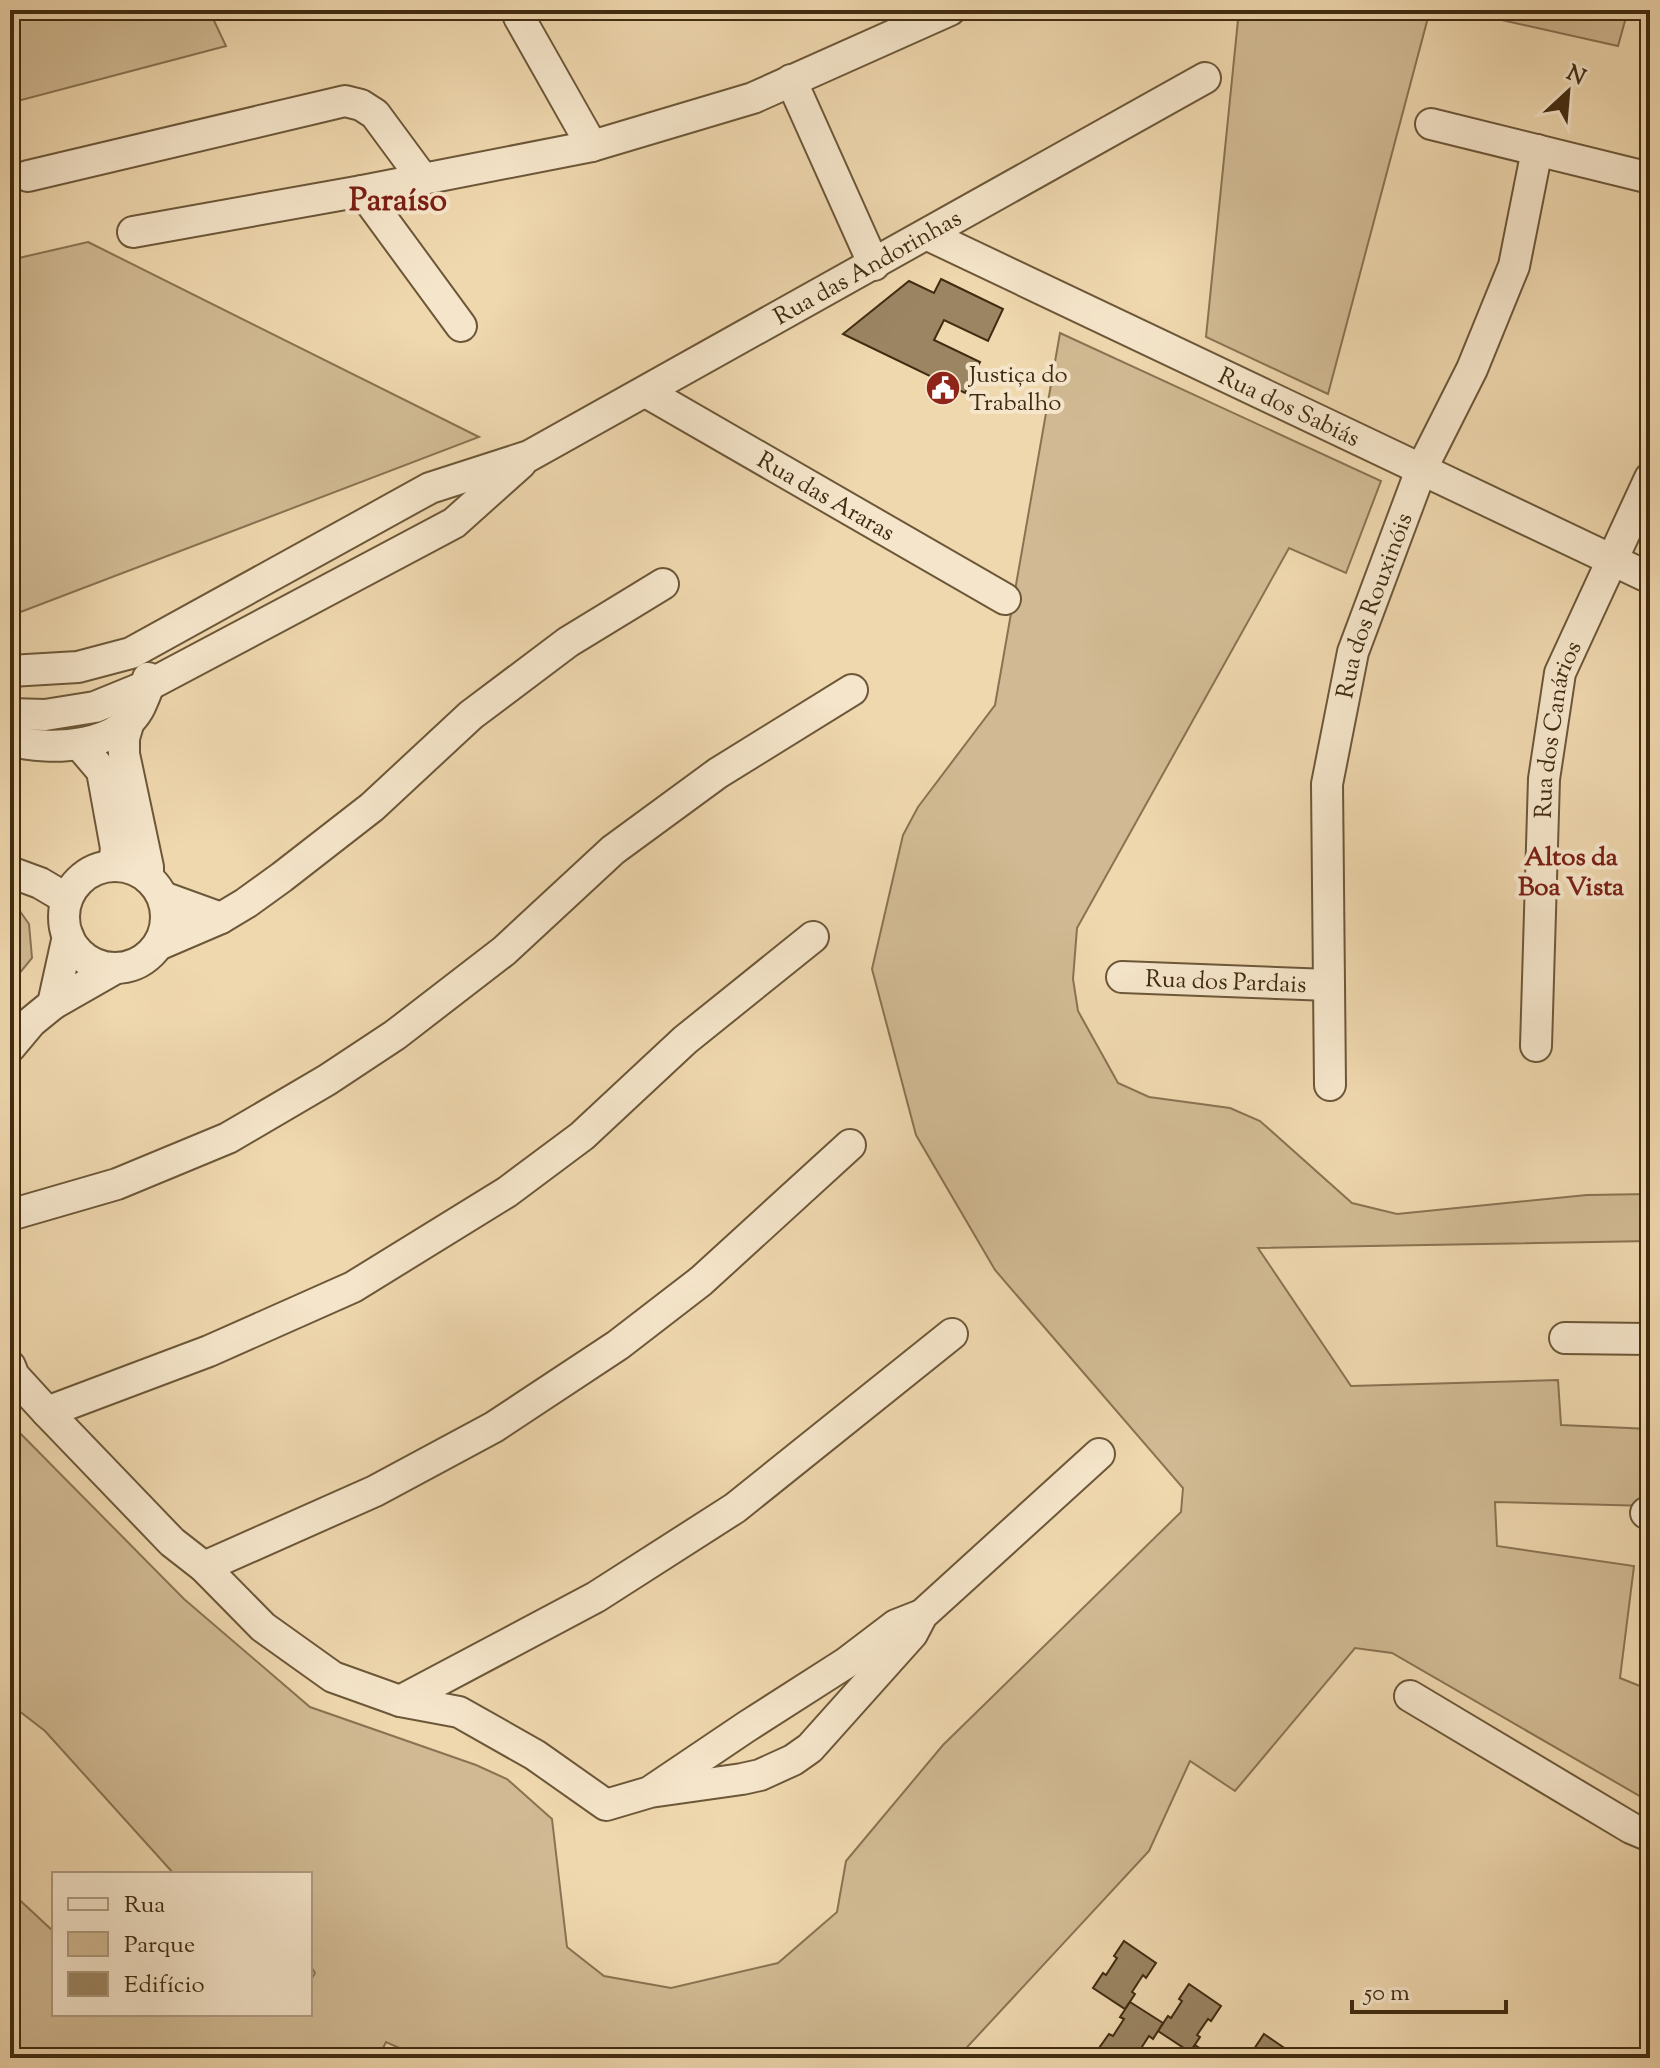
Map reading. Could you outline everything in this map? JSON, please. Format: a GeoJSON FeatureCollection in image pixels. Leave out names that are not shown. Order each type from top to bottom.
{"type":"FeatureCollection","features":[{"type":"Feature","properties":{"kind":"street"},"geometry":{"type":"LineString","coordinates":[[133,232],[592,146],[753,98],[950,10]]}},
{"type":"Feature","properties":{"kind":"street"},"geometry":{"type":"LineString","coordinates":[[519,17],[592,146]]}},
{"type":"Feature","properties":{"kind":"street","name":"Rua das Andorinhas"},"geometry":{"type":"LineString","coordinates":[[529,456],[1205,78]]}},
{"type":"Feature","properties":{"kind":"street"},"geometry":{"type":"LineString","coordinates":[[791,80],[874,265]]}},
{"type":"Feature","properties":{"kind":"street"},"geometry":{"type":"LineString","coordinates":[[28,176],[345,101],[361,105],[375,114],[423,179]]}},
{"type":"Feature","properties":{"kind":"street"},"geometry":{"type":"LineString","coordinates":[[1431,124],[1650,178]]}},
{"type":"Feature","properties":{"kind":"street","name":"Rua dos Rouxinóis"},"geometry":{"type":"LineString","coordinates":[[1330,1085],[1327,784],[1353,652],[1421,470],[1472,369],[1514,266],[1537,150]]}},
{"type":"Feature","properties":{"kind":"street"},"geometry":{"type":"LineString","coordinates":[[362,191],[461,326]]}},
{"type":"Feature","properties":{"kind":"street","name":"Rua dos Sabiás"},"geometry":{"type":"LineString","coordinates":[[928,235],[1650,578]]}},
{"type":"Feature","properties":{"kind":"street","name":"Rua das Araras"},"geometry":{"type":"LineString","coordinates":[[646,392],[1005,599]]}},
{"type":"Feature","properties":{"kind":"street"},"geometry":{"type":"LineString","coordinates":[[10,671],[78,667],[131,653],[430,488],[529,456]]}},
{"type":"Feature","properties":{"kind":"street"},"geometry":{"type":"LineString","coordinates":[[10,714],[45,715],[95,707],[149,685],[454,523],[529,456]]}},
{"type":"Feature","properties":{"kind":"street","name":"Rua dos Canários"},"geometry":{"type":"LineString","coordinates":[[1536,1046],[1544,779],[1560,673],[1650,478]]}},
{"type":"Feature","properties":{"kind":"street"},"geometry":{"type":"LineString","coordinates":[[10,1047],[31,1022],[53,1004],[116,968],[140,961],[158,945],[221,918],[246,903],[372,807],[471,715],[568,642],[663,584]]}},
{"type":"Feature","properties":{"kind":"street"},"geometry":{"type":"LineString","coordinates":[[10,740],[44,747],[79,744],[96,739],[129,721],[140,708],[149,685],[145,668],[131,653]]}},
{"type":"Feature","properties":{"kind":"street"},"geometry":{"type":"LineString","coordinates":[[10,1215],[117,1184],[228,1138],[327,1080],[395,1035],[504,951],[613,850],[718,773],[852,690]]}},
{"type":"Feature","properties":{"kind":"street"},"geometry":{"type":"LineString","coordinates":[[129,721],[124,754],[148,867],[166,922],[158,945]]}},
{"type":"Feature","properties":{"kind":"street"},"geometry":{"type":"LineString","coordinates":[[79,744],[102,771],[116,848],[114,865]]}},
{"type":"Feature","properties":{"kind":"street"},"geometry":{"type":"LineString","coordinates":[[116,968],[92,962],[82,955],[73,946],[64,923],[67,899],[80,879],[102,867],[126,867],[156,888],[221,918]]}},
{"type":"Feature","properties":{"kind":"street"},"geometry":{"type":"LineString","coordinates":[[10,872],[40,883],[67,899]]}},
{"type":"Feature","properties":{"kind":"street"},"geometry":{"type":"LineString","coordinates":[[53,1004],[68,936]]}},
{"type":"Feature","properties":{"kind":"street"},"geometry":{"type":"LineString","coordinates":[[47,1412],[209,1351],[353,1287],[507,1192],[582,1136],[685,1040],[813,937]]}},
{"type":"Feature","properties":{"kind":"street","name":"Rua dos Pardais"},"geometry":{"type":"LineString","coordinates":[[1122,977],[1329,985]]}},
{"type":"Feature","properties":{"kind":"street"},"geometry":{"type":"LineString","coordinates":[[204,1567],[375,1491],[494,1427],[618,1345],[701,1281],[850,1145]]}},
{"type":"Feature","properties":{"kind":"street"},"geometry":{"type":"LineString","coordinates":[[400,1701],[596,1597],[735,1508],[952,1334]]}},
{"type":"Feature","properties":{"kind":"street"},"geometry":{"type":"LineString","coordinates":[[1565,1338],[1650,1339]]}},
{"type":"Feature","properties":{"kind":"street"},"geometry":{"type":"LineString","coordinates":[[10,1366],[14,1376],[47,1412],[172,1542],[204,1567],[263,1627],[333,1677],[400,1701],[459,1712],[535,1755],[606,1805],[650,1792],[760,1775],[793,1760],[810,1748],[912,1634],[922,1615],[1099,1454]]}},
{"type":"Feature","properties":{"kind":"street"},"geometry":{"type":"LineString","coordinates":[[650,1792],[846,1663],[896,1625],[922,1615]]}},
{"type":"Feature","properties":{"kind":"street"},"geometry":{"type":"LineString","coordinates":[[1410,1696],[1631,1828],[1650,1836]]}},
{"type":"Feature","properties":{"kind":"green space"},"geometry":{"type":"Polygon","coordinates":[[[10,10],[209,10],[226,46],[10,103],[10,10]]]}},
{"type":"Feature","properties":{"kind":"green space"},"geometry":{"type":"Polygon","coordinates":[[[1239,10],[1430,10],[1328,394],[1206,337],[1239,10]]]}},
{"type":"Feature","properties":{"kind":"green space"},"geometry":{"type":"Polygon","coordinates":[[[1457,10],[1628,10],[1618,46],[1457,10]]]}},
{"type":"Feature","properties":{"kind":"green space"},"geometry":{"type":"Polygon","coordinates":[[[88,242],[479,437],[10,616],[10,260],[88,242]]]}},
{"type":"Feature","properties":{"kind":"green space"},"geometry":{"type":"Polygon","coordinates":[[[1060,333],[1381,481],[1346,573],[1289,548],[1077,928],[1073,979],[1078,1011],[1118,1083],[1149,1097],[1230,1108],[1260,1121],[1352,1203],[1397,1214],[1587,1195],[1650,1194],[1650,1241],[1258,1248],[1351,1386],[1558,1380],[1561,1425],[1650,1429],[1650,1506],[1495,1502],[1497,1546],[1634,1566],[1620,1678],[1650,1690],[1650,1802],[1392,1653],[1355,1648],[1235,1791],[1190,1761],[1149,1851],[957,2058],[422,2058],[386,2042],[378,2058],[10,2058],[10,1891],[52,1930],[52,2016],[312,2016],[312,1978],[315,1973],[312,1968],[312,1872],[172,1872],[45,1731],[10,1704],[10,1423],[184,1599],[310,1707],[476,1765],[507,1779],[552,1819],[567,1947],[604,1976],[671,1988],[778,1963],[837,1912],[846,1861],[943,1745],[1181,1512],[1183,1488],[995,1270],[916,1135],[872,969],[903,835],[918,807],[995,705],[1060,333]]]}},
{"type":"Feature","properties":{"kind":"green space"},"geometry":{"type":"Polygon","coordinates":[[[10,897],[29,924],[32,958],[10,985],[10,897]]]}},
{"type":"Feature","properties":{"kind":"building"},"geometry":{"type":"Polygon","coordinates":[[[941,279],[1003,309],[988,341],[944,320],[934,340],[980,362],[965,393],[843,334],[909,281],[934,293],[941,279]]]}},
{"type":"Feature","properties":{"kind":"building"},"geometry":{"type":"Polygon","coordinates":[[[1124,1941],[1156,1963],[1146,1978],[1143,1975],[1125,2009],[1093,1988],[1103,1973],[1106,1975],[1124,1941]]]}},
{"type":"Feature","properties":{"kind":"building"},"geometry":{"type":"Polygon","coordinates":[[[1189,1984],[1221,2006],[1197,2035],[1200,2037],[1190,2052],[1158,2031],[1168,2016],[1171,2018],[1189,1984]]]}},
{"type":"Feature","properties":{"kind":"building"},"geometry":{"type":"Polygon","coordinates":[[[1130,2002],[1163,2023],[1153,2039],[1149,2036],[1138,2053],[1142,2055],[1140,2058],[1113,2058],[1099,2048],[1109,2034],[1113,2036],[1130,2002]]]}},
{"type":"Feature","properties":{"kind":"building"},"geometry":{"type":"Polygon","coordinates":[[[1264,2034],[1296,2056],[1252,2058],[1264,2034]]]}},
{"type":"Feature","properties":{"kind":"building"},"geometry":{"type":"Polygon","coordinates":[[[1195,2045],[1215,2058],[1186,2058],[1195,2045]]]}},
{"type":"Feature","properties":{"kind":"place","name":"Justiça do Trabalho"},"geometry":{"type":"Point","coordinates":[943,388]}},
{"type":"Feature","properties":{"kind":"district","name":"Paraíso"},"geometry":{"type":"Point","coordinates":[398,199]}},
{"type":"Feature","properties":{"kind":"district","name":"Altos da Boa Vista"},"geometry":{"type":"Point","coordinates":[1571,871]}}]}
